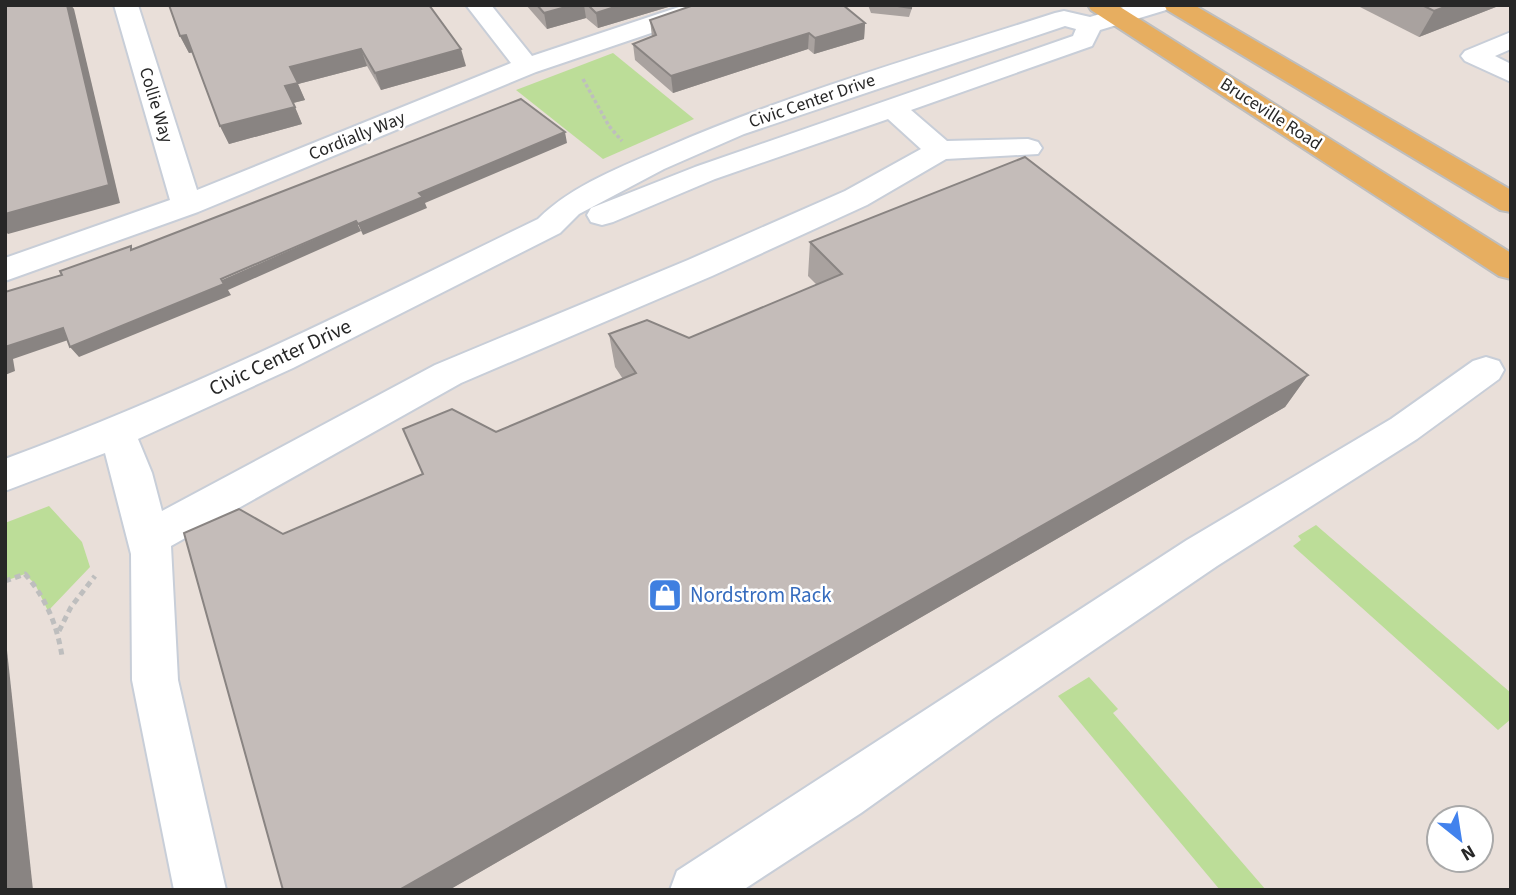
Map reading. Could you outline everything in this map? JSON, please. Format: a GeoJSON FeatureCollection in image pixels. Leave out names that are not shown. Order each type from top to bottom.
{"type":"FeatureCollection","features":[{"type":"Feature","properties":{"kind":"main road"},"geometry":{"type":"LineString","coordinates":[[1176,5],[1511,203]]}},
{"type":"Feature","properties":{"kind":"main road","name":"Bruceville Road"},"geometry":{"type":"LineString","coordinates":[[1103,16],[1511,268]]}},
{"type":"Feature","properties":{"kind":"main road","name":"Bruceville Road"},"geometry":{"type":"LineString","coordinates":[[1442,224],[1511,256]]}},
{"type":"Feature","properties":{"kind":"street","name":"Collie Way"},"geometry":{"type":"LineString","coordinates":[[126,5],[187,205]]}},
{"type":"Feature","properties":{"kind":"street"},"geometry":{"type":"LineString","coordinates":[[478,5],[527,66]]}},
{"type":"Feature","properties":{"kind":"street","name":"Cordially Way"},"geometry":{"type":"LineString","coordinates":[[5,270],[187,205],[527,66],[710,5]]}},
{"type":"Feature","properties":{"kind":"street","name":"Civic Center Drive"},"geometry":{"type":"LineString","coordinates":[[5,475],[116,431],[263,366],[549,226],[568,207],[654,163],[734,128],[1064,18],[1103,16],[1157,5]]}},
{"type":"Feature","properties":{"kind":"street","name":"Civic Center Drive"},"geometry":{"type":"LineString","coordinates":[[549,226],[578,225],[705,173],[1083,41],[1103,16]]}},
{"type":"Feature","properties":{"kind":"street"},"geometry":{"type":"LineString","coordinates":[[1511,40],[1474,56],[1511,74]]}},
{"type":"Feature","properties":{"kind":"street"},"geometry":{"type":"LineString","coordinates":[[891,107],[940,150]]}},
{"type":"Feature","properties":{"kind":"street"},"geometry":{"type":"LineString","coordinates":[[148,538],[448,374],[700,268],[856,198],[940,150],[1028,148]]}},
{"type":"Feature","properties":{"kind":"street"},"geometry":{"type":"LineString","coordinates":[[696,890],[843,795],[977,702],[1202,553],[1405,429],[1486,370]]}},
{"type":"Feature","properties":{"kind":"street"},"geometry":{"type":"LineString","coordinates":[[116,431],[132,473],[152,554],[155,680],[200,890]]}},
{"type":"Feature","properties":{"kind":"path"},"geometry":{"type":"LineString","coordinates":[[581,77],[592,90],[609,129],[624,142]]}},
{"type":"Feature","properties":{"kind":"path"},"geometry":{"type":"LineString","coordinates":[[5,582],[25,574],[35,584],[59,632],[62,656]]}},
{"type":"Feature","properties":{"kind":"path"},"geometry":{"type":"LineString","coordinates":[[59,632],[71,607],[95,576]]}},
{"type":"Feature","properties":{"kind":"green space"},"geometry":{"type":"Polygon","coordinates":[[[613,53],[694,119],[603,159],[516,90],[613,53]]]}},
{"type":"Feature","properties":{"kind":"green space"},"geometry":{"type":"Polygon","coordinates":[[[49,506],[82,542],[90,567],[48,611],[35,584],[25,574],[5,581],[5,523],[49,506]]]}},
{"type":"Feature","properties":{"kind":"green space"},"geometry":{"type":"Polygon","coordinates":[[[1316,525],[1511,693],[1511,719],[1498,730],[1293,546],[1301,540],[1298,536],[1316,525]]]}},
{"type":"Feature","properties":{"kind":"green space"},"geometry":{"type":"Polygon","coordinates":[[[1089,677],[1118,709],[1113,713],[1266,890],[1220,890],[1058,696],[1089,677]]]}},
{"type":"Feature","properties":{"kind":"building"},"geometry":{"type":"Polygon","coordinates":[[[5,5],[67,5],[109,185],[5,214],[5,5]]]}},
{"type":"Feature","properties":{"kind":"building"},"geometry":{"type":"Polygon","coordinates":[[[169,5],[429,5],[461,49],[375,73],[361,49],[290,67],[298,83],[285,86],[295,107],[220,126],[186,35],[180,36],[169,5]]]}},
{"type":"Feature","properties":{"kind":"building"},"geometry":{"type":"Polygon","coordinates":[[[537,5],[573,5],[544,13],[537,5]]]}},
{"type":"Feature","properties":{"kind":"building"},"geometry":{"type":"Polygon","coordinates":[[[588,5],[621,5],[596,13],[588,5]]]}},
{"type":"Feature","properties":{"kind":"building"},"geometry":{"type":"Polygon","coordinates":[[[694,5],[843,5],[865,23],[815,38],[809,33],[671,76],[633,44],[656,35],[650,20],[694,5]]]}},
{"type":"Feature","properties":{"kind":"building"},"geometry":{"type":"Polygon","coordinates":[[[1422,5],[1450,5],[1434,11],[1422,5]]]}},
{"type":"Feature","properties":{"kind":"building"},"geometry":{"type":"Polygon","coordinates":[[[521,99],[565,132],[419,193],[423,197],[358,224],[356,221],[221,279],[224,284],[70,347],[63,328],[5,347],[5,292],[62,275],[60,271],[131,246],[131,250],[521,99]]]}},
{"type":"Feature","properties":{"kind":"building"},"geometry":{"type":"Polygon","coordinates":[[[1025,157],[1308,375],[399,890],[283,890],[184,533],[239,509],[283,534],[423,474],[403,429],[452,409],[496,432],[636,373],[609,334],[647,320],[689,338],[842,274],[810,242],[1025,157]]]}},
{"type":"Feature","properties":{"kind":"place","name":"Nordstrom Rack"},"geometry":{"type":"Point","coordinates":[665,595]}}]}
